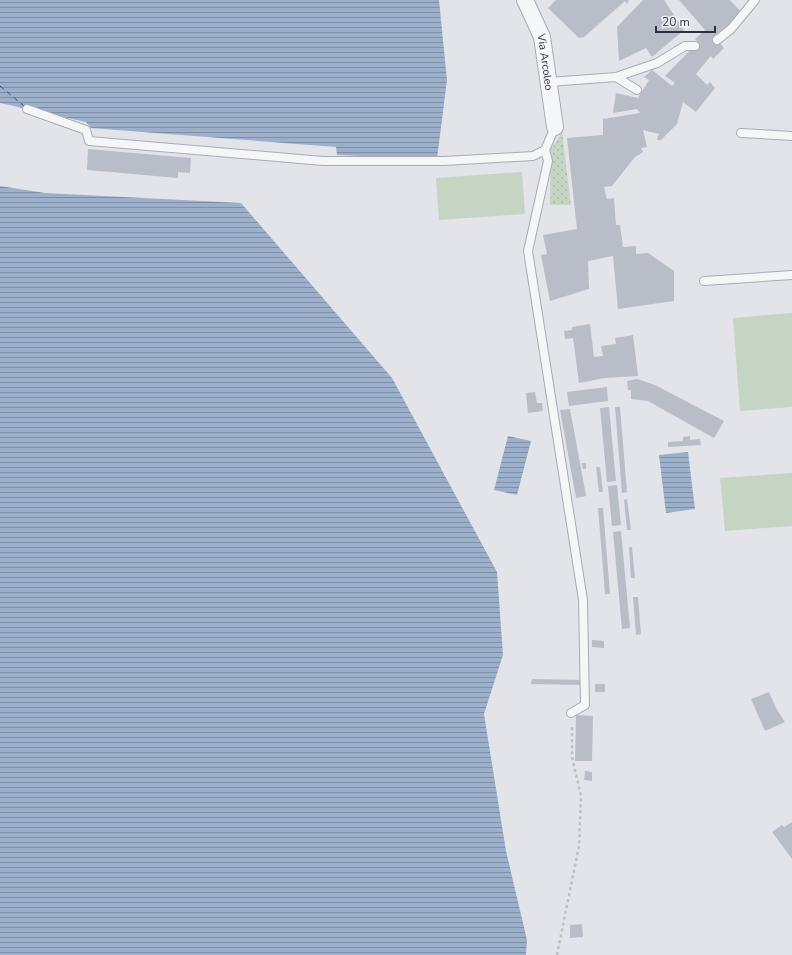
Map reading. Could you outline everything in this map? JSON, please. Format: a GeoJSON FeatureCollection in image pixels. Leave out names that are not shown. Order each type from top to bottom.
{"type":"FeatureCollection","features":[{"type":"Feature","properties":{"kind":"street","name":"Via Arcoleo"},"geometry":{"type":"LineString","coordinates":[[525,0],[542,37],[555,127]]}},
{"type":"Feature","properties":{"kind":"lane"},"geometry":{"type":"LineString","coordinates":[[717,40],[731,29],[755,0]]}},
{"type":"Feature","properties":{"kind":"lane"},"geometry":{"type":"LineString","coordinates":[[549,82],[616,77],[657,63],[685,46],[695,46]]}},
{"type":"Feature","properties":{"kind":"lane"},"geometry":{"type":"LineString","coordinates":[[616,77],[637,90]]}},
{"type":"Feature","properties":{"kind":"lane"},"geometry":{"type":"LineString","coordinates":[[27,109],[86,130],[90,141],[323,161],[444,161],[533,156],[544,150],[555,127]]}},
{"type":"Feature","properties":{"kind":"lane"},"geometry":{"type":"LineString","coordinates":[[741,133],[792,136]]}},
{"type":"Feature","properties":{"kind":"lane"},"geometry":{"type":"LineString","coordinates":[[544,150],[548,161],[528,250],[583,600],[585,705],[571,713]]}},
{"type":"Feature","properties":{"kind":"lane"},"geometry":{"type":"LineString","coordinates":[[704,281],[792,275]]}},
{"type":"Feature","properties":{"kind":"path"},"geometry":{"type":"LineString","coordinates":[[557,955],[579,846],[581,796],[572,757],[571,713]]}},
{"type":"Feature","properties":{"kind":"green space"},"geometry":{"type":"Polygon","coordinates":[[[562,132],[571,205],[550,205],[551,149],[562,132]]]}},
{"type":"Feature","properties":{"kind":"green space"},"geometry":{"type":"Polygon","coordinates":[[[522,172],[525,214],[439,220],[436,178],[522,172]]]}},
{"type":"Feature","properties":{"kind":"green space"},"geometry":{"type":"Polygon","coordinates":[[[792,313],[792,407],[740,411],[733,318],[792,313]]]}},
{"type":"Feature","properties":{"kind":"green space"},"geometry":{"type":"Polygon","coordinates":[[[792,473],[792,526],[725,531],[720,478],[792,473]]]}},
{"type":"Feature","properties":{"kind":"water"},"geometry":{"type":"Polygon","coordinates":[[[0,0],[439,0],[447,80],[437,159],[337,155],[336,147],[91,128],[86,122],[0,103],[0,0]]]}},
{"type":"Feature","properties":{"kind":"water"},"geometry":{"type":"Polygon","coordinates":[[[0,186],[45,193],[241,203],[392,378],[497,572],[503,655],[484,714],[506,851],[527,940],[526,955],[0,955],[0,186]]]}},
{"type":"Feature","properties":{"kind":"water"},"geometry":{"type":"Polygon","coordinates":[[[508,436],[531,441],[517,495],[494,490],[508,436]]]}},
{"type":"Feature","properties":{"kind":"water"},"geometry":{"type":"Polygon","coordinates":[[[688,452],[695,509],[666,513],[659,455],[688,452]]]}},
{"type":"Feature","properties":{"kind":"building"},"geometry":{"type":"Polygon","coordinates":[[[556,0],[629,0],[627,4],[625,1],[584,37],[579,38],[548,8],[556,0]]]}},
{"type":"Feature","properties":{"kind":"building"},"geometry":{"type":"Polygon","coordinates":[[[643,0],[664,0],[684,30],[652,57],[646,48],[619,61],[617,27],[643,0]]]}},
{"type":"Feature","properties":{"kind":"building"},"geometry":{"type":"Polygon","coordinates":[[[679,0],[730,0],[742,13],[715,37],[724,48],[713,59],[711,56],[696,74],[707,85],[710,82],[715,88],[696,112],[683,102],[677,124],[661,140],[657,140],[659,134],[643,130],[647,147],[641,148],[643,152],[635,157],[612,186],[604,187],[607,199],[614,198],[616,225],[620,225],[623,247],[636,246],[636,254],[648,253],[674,271],[674,301],[618,309],[613,256],[588,261],[589,289],[550,301],[541,255],[547,254],[543,235],[577,229],[567,138],[603,135],[603,119],[640,113],[637,109],[613,113],[616,93],[638,98],[649,80],[644,77],[652,70],[672,86],[675,83],[665,76],[698,42],[695,39],[705,30],[679,0]]]}},
{"type":"Feature","properties":{"kind":"building"},"geometry":{"type":"Polygon","coordinates":[[[88,149],[191,158],[190,173],[178,172],[178,178],[87,170],[88,149]]]}},
{"type":"Feature","properties":{"kind":"building"},"geometry":{"type":"Polygon","coordinates":[[[590,324],[594,357],[603,356],[601,346],[616,344],[615,338],[633,335],[638,376],[605,378],[579,383],[573,338],[565,339],[564,331],[572,330],[572,327],[590,324]]]}},
{"type":"Feature","properties":{"kind":"building"},"geometry":{"type":"Polygon","coordinates":[[[637,379],[655,385],[724,421],[714,438],[648,401],[631,399],[631,390],[628,390],[627,381],[637,379]]]}},
{"type":"Feature","properties":{"kind":"building"},"geometry":{"type":"Polygon","coordinates":[[[607,387],[608,401],[569,406],[567,392],[607,387]]]}},
{"type":"Feature","properties":{"kind":"building"},"geometry":{"type":"Polygon","coordinates":[[[535,392],[537,403],[542,403],[543,411],[528,413],[526,393],[535,392]]]}},
{"type":"Feature","properties":{"kind":"building"},"geometry":{"type":"Polygon","coordinates":[[[609,407],[616,481],[607,482],[600,408],[609,407]]]}},
{"type":"Feature","properties":{"kind":"building"},"geometry":{"type":"Polygon","coordinates":[[[615,407],[620,407],[627,492],[622,493],[615,407]]]}},
{"type":"Feature","properties":{"kind":"building"},"geometry":{"type":"Polygon","coordinates":[[[570,409],[586,496],[576,498],[560,410],[570,409]]]}},
{"type":"Feature","properties":{"kind":"building"},"geometry":{"type":"Polygon","coordinates":[[[690,436],[690,440],[700,439],[701,445],[668,447],[668,442],[683,441],[683,437],[690,436]]]}},
{"type":"Feature","properties":{"kind":"building"},"geometry":{"type":"Polygon","coordinates":[[[582,463],[586,463],[586,469],[583,469],[582,463]]]}},
{"type":"Feature","properties":{"kind":"building"},"geometry":{"type":"Polygon","coordinates":[[[596,467],[600,467],[603,492],[599,492],[596,467]]]}},
{"type":"Feature","properties":{"kind":"building"},"geometry":{"type":"Polygon","coordinates":[[[617,485],[621,525],[612,526],[608,486],[617,485]]]}},
{"type":"Feature","properties":{"kind":"building"},"geometry":{"type":"Polygon","coordinates":[[[627,499],[631,530],[627,530],[624,500],[627,499]]]}},
{"type":"Feature","properties":{"kind":"building"},"geometry":{"type":"Polygon","coordinates":[[[598,508],[603,508],[610,594],[605,594],[598,508]]]}},
{"type":"Feature","properties":{"kind":"building"},"geometry":{"type":"Polygon","coordinates":[[[621,531],[630,628],[622,629],[613,532],[621,531]]]}},
{"type":"Feature","properties":{"kind":"building"},"geometry":{"type":"Polygon","coordinates":[[[629,547],[632,547],[635,578],[631,578],[629,547]]]}},
{"type":"Feature","properties":{"kind":"building"},"geometry":{"type":"Polygon","coordinates":[[[633,597],[638,597],[641,634],[636,635],[633,597]]]}},
{"type":"Feature","properties":{"kind":"building"},"geometry":{"type":"Polygon","coordinates":[[[592,640],[604,641],[604,648],[592,647],[592,640]]]}},
{"type":"Feature","properties":{"kind":"building"},"geometry":{"type":"Polygon","coordinates":[[[532,679],[583,680],[582,685],[531,684],[532,679]]]}},
{"type":"Feature","properties":{"kind":"building"},"geometry":{"type":"Polygon","coordinates":[[[595,684],[605,684],[605,692],[595,692],[595,684]]]}},
{"type":"Feature","properties":{"kind":"building"},"geometry":{"type":"Polygon","coordinates":[[[769,692],[776,708],[785,722],[765,731],[751,699],[769,692]]]}},
{"type":"Feature","properties":{"kind":"building"},"geometry":{"type":"Polygon","coordinates":[[[576,715],[593,716],[592,761],[575,761],[576,715]]]}},
{"type":"Feature","properties":{"kind":"building"},"geometry":{"type":"Polygon","coordinates":[[[585,771],[592,772],[592,781],[584,780],[585,771]]]}},
{"type":"Feature","properties":{"kind":"building"},"geometry":{"type":"Polygon","coordinates":[[[792,822],[792,859],[772,832],[782,825],[784,827],[792,822]]]}},
{"type":"Feature","properties":{"kind":"building"},"geometry":{"type":"Polygon","coordinates":[[[582,924],[583,937],[570,938],[570,925],[582,924]]]}},
{"type":"Feature","properties":{"kind":"ferry route"},"geometry":{"type":"LineString","coordinates":[[0,86],[24,106]]}}]}
